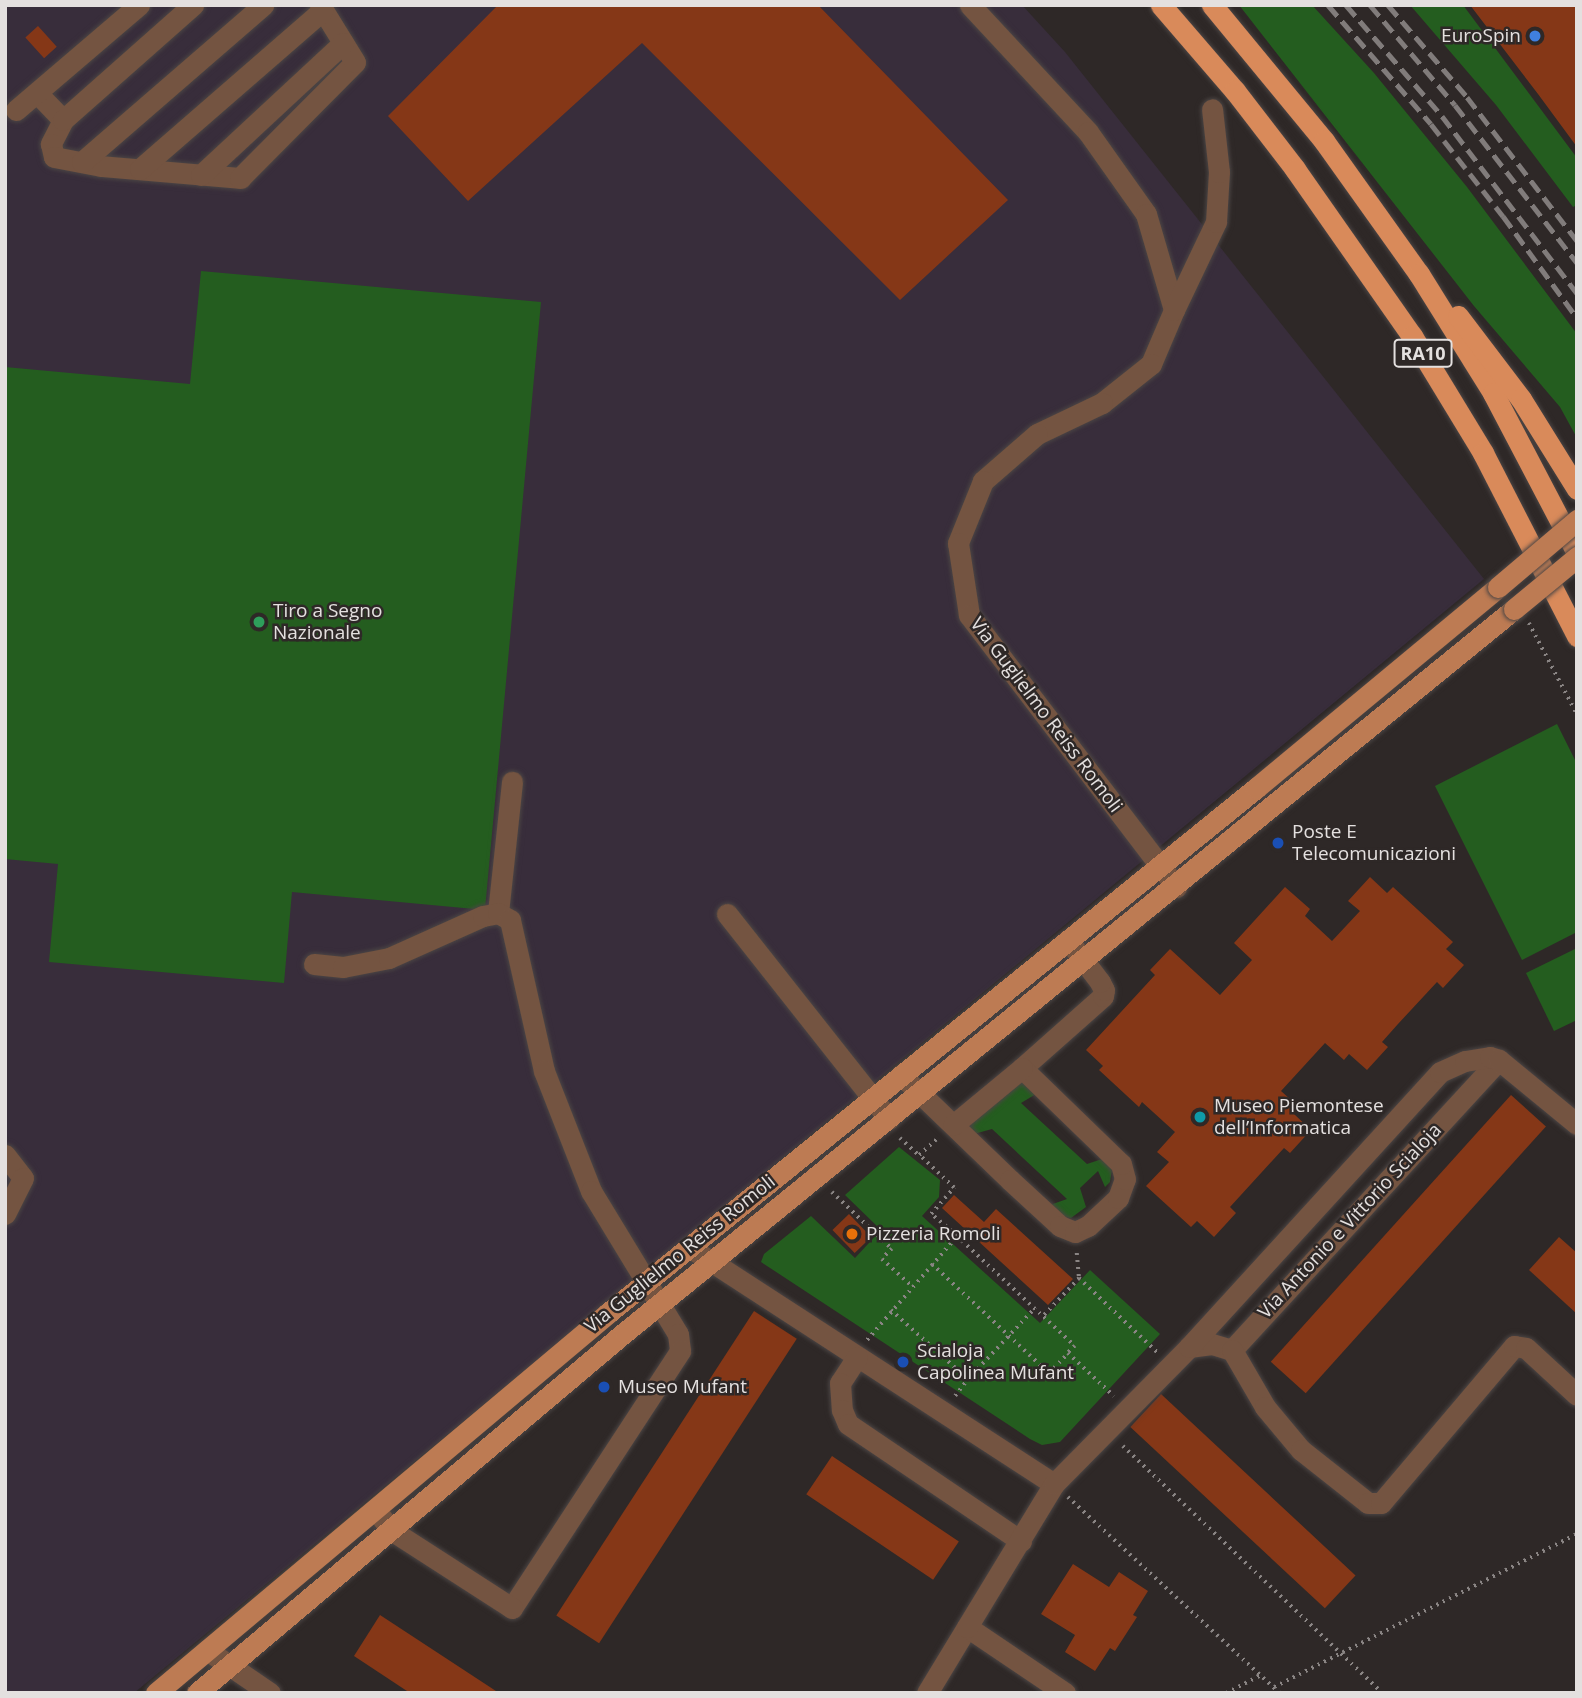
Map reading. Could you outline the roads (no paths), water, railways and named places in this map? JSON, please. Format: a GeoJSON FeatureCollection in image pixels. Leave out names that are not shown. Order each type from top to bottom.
{"type":"FeatureCollection","features":[{"type":"Feature","properties":{"kind":"highway","name":"RA10"},"geometry":{"type":"LineString","coordinates":[[1161,5],[1236,91],[1288,160],[1412,337],[1483,453],[1577,636]]}},
{"type":"Feature","properties":{"kind":"highway","name":"RA10"},"geometry":{"type":"LineString","coordinates":[[1212,5],[1324,141],[1419,274],[1493,393],[1577,555]]}},
{"type":"Feature","properties":{"kind":"highway","name":"RA10"},"geometry":{"type":"LineString","coordinates":[[1419,274],[1466,324],[1498,366],[1577,489]]}},
{"type":"Feature","properties":{"kind":"main road","name":"Via Guglielmo Reiss Romoli"},"geometry":{"type":"LineString","coordinates":[[156,1693],[646,1282],[1160,866],[1577,520]]}},
{"type":"Feature","properties":{"kind":"main road","name":"Via Guglielmo Reiss Romoli"},"geometry":{"type":"LineString","coordinates":[[197,1693],[711,1262],[1176,887],[1577,555]]}},
{"type":"Feature","properties":{"kind":"street"},"geometry":{"type":"LineString","coordinates":[[16,110],[139,5]]}},
{"type":"Feature","properties":{"kind":"street"},"geometry":{"type":"LineString","coordinates":[[140,169],[321,8],[343,43],[201,175],[140,169],[82,162],[54,157],[51,144],[64,120],[193,5]]}},
{"type":"Feature","properties":{"kind":"street"},"geometry":{"type":"LineString","coordinates":[[82,162],[263,5]]}},
{"type":"Feature","properties":{"kind":"street"},"geometry":{"type":"LineString","coordinates":[[970,5],[1088,132],[1146,214],[1174,310]]}},
{"type":"Feature","properties":{"kind":"street"},"geometry":{"type":"LineString","coordinates":[[37,93],[64,120]]}},
{"type":"Feature","properties":{"kind":"street","name":"Via Guglielmo Reiss Romoli"},"geometry":{"type":"LineString","coordinates":[[1176,887],[969,615],[958,543],[983,481],[1037,434],[1102,403],[1151,364],[1216,222],[1219,172],[1212,109]]}},
{"type":"Feature","properties":{"kind":"street"},"geometry":{"type":"LineString","coordinates":[[498,913],[512,782]]}},
{"type":"Feature","properties":{"kind":"street"},"geometry":{"type":"LineString","coordinates":[[314,964],[343,967],[388,958],[483,916],[498,913],[510,920],[544,1071],[591,1191],[678,1334],[680,1351],[512,1608],[391,1530],[374,1508]]}},
{"type":"Feature","properties":{"kind":"street"},"geometry":{"type":"LineString","coordinates":[[727,914],[889,1119]]}},
{"type":"Feature","properties":{"kind":"street"},"geometry":{"type":"LineString","coordinates":[[953,1125],[1103,996],[1104,990],[1100,982],[1068,940]]}},
{"type":"Feature","properties":{"kind":"street","name":"Via Antonio e Vittorio Scialoja"},"geometry":{"type":"LineString","coordinates":[[927,1693],[1054,1484],[1189,1347],[1440,1072],[1465,1061],[1490,1057],[1499,1060],[1232,1350]]}},
{"type":"Feature","properties":{"kind":"street"},"geometry":{"type":"LineString","coordinates":[[1499,1060],[1577,1124]]}},
{"type":"Feature","properties":{"kind":"street"},"geometry":{"type":"LineString","coordinates":[[901,1075],[1060,1226],[1075,1232],[1088,1226],[1118,1198],[1125,1179],[1121,1164],[1021,1068]]}},
{"type":"Feature","properties":{"kind":"street"},"geometry":{"type":"LineString","coordinates":[[5,1155],[23,1178],[5,1214]]}},
{"type":"Feature","properties":{"kind":"street"},"geometry":{"type":"LineString","coordinates":[[689,1247],[1054,1484]]}},
{"type":"Feature","properties":{"kind":"street"},"geometry":{"type":"LineString","coordinates":[[1189,1347],[1212,1344],[1232,1350],[1265,1407],[1301,1450],[1368,1503],[1381,1503],[1514,1346],[1525,1348],[1577,1395]]}},
{"type":"Feature","properties":{"kind":"street"},"geometry":{"type":"LineString","coordinates":[[857,1357],[840,1383],[842,1410],[848,1424],[1021,1541]]}},
{"type":"Feature","properties":{"kind":"street"},"geometry":{"type":"LineString","coordinates":[[967,1627],[1065,1693]]}},
{"type":"Feature","properties":{"kind":"street"},"geometry":{"type":"LineString","coordinates":[[207,1650],[270,1693]]}},
{"type":"Feature","properties":{"kind":"railway"},"geometry":{"type":"LineString","coordinates":[[1328,5],[1431,124],[1503,216],[1577,318]]}},
{"type":"Feature","properties":{"kind":"railway"},"geometry":{"type":"LineString","coordinates":[[1346,5],[1442,116],[1577,293]]}},
{"type":"Feature","properties":{"kind":"railway"},"geometry":{"type":"LineString","coordinates":[[1370,5],[1455,105],[1577,263]]}},
{"type":"Feature","properties":{"kind":"railway"},"geometry":{"type":"LineString","coordinates":[[1388,5],[1467,97],[1577,241]]}},
{"type":"Feature","properties":{"kind":"place","name":"EuroSpin"},"geometry":{"type":"Point","coordinates":[1535,36]}},
{"type":"Feature","properties":{"kind":"place","name":"Tiro a Segno Nazionale"},"geometry":{"type":"Point","coordinates":[259,622]}},
{"type":"Feature","properties":{"kind":"place","name":"Poste E Telecomunicazioni"},"geometry":{"type":"Point","coordinates":[1278,843]}},
{"type":"Feature","properties":{"kind":"place","name":"Museo Piemontese dell’Informatica"},"geometry":{"type":"Point","coordinates":[1200,1117]}},
{"type":"Feature","properties":{"kind":"place","name":"Pizzeria Romoli"},"geometry":{"type":"Point","coordinates":[852,1234]}},
{"type":"Feature","properties":{"kind":"place","name":"Scialoja Capolinea Mufant"},"geometry":{"type":"Point","coordinates":[903,1362]}},
{"type":"Feature","properties":{"kind":"place","name":"Museo Mufant"},"geometry":{"type":"Point","coordinates":[604,1387]}}]}
